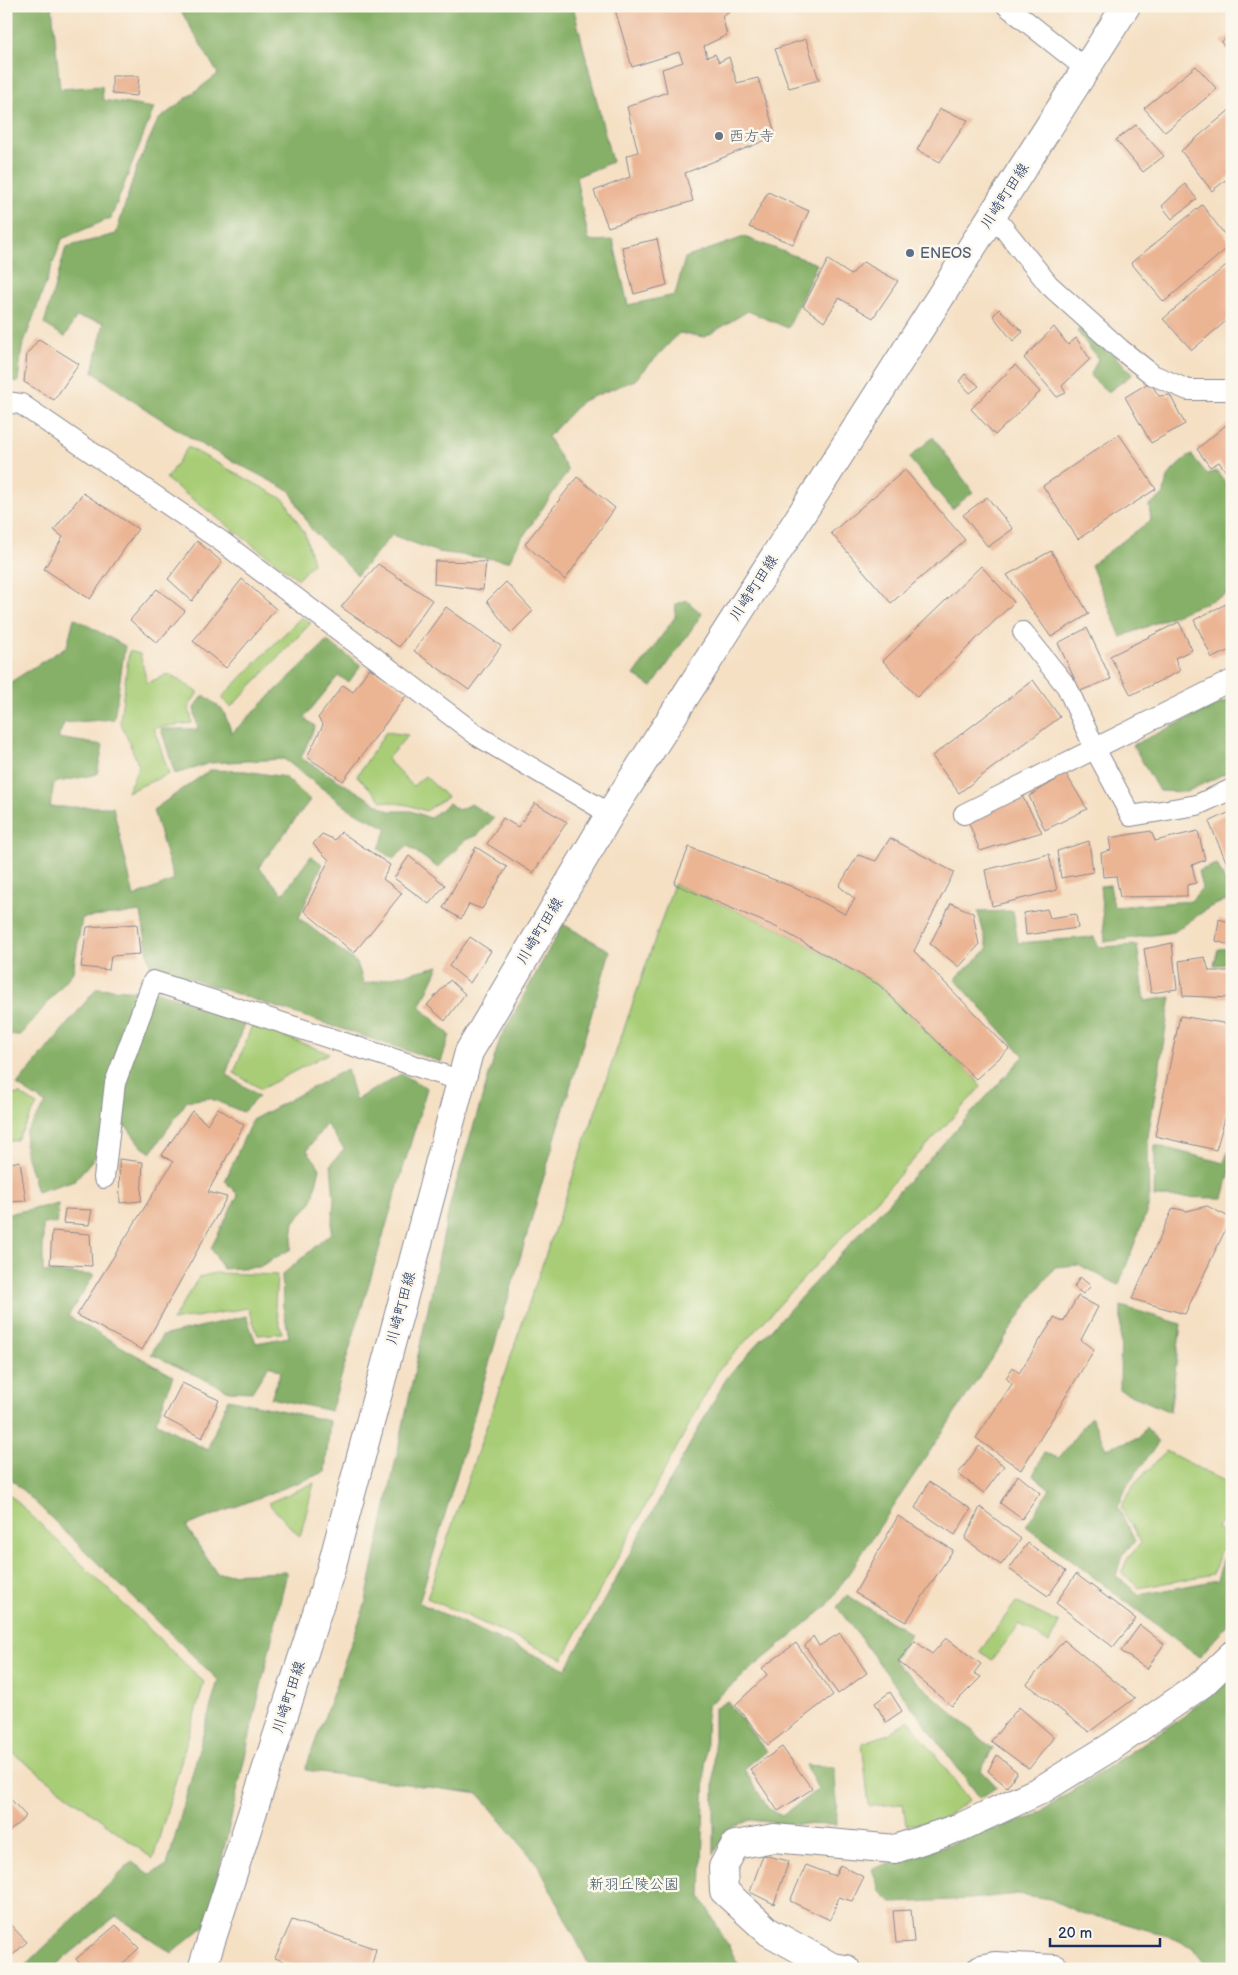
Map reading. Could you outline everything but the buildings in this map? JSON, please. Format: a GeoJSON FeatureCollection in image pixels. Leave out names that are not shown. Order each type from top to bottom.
{"type":"FeatureCollection","features":[{"type":"Feature","properties":{"kind":"main road","name":"川崎町田線"},"geometry":{"type":"LineString","coordinates":[[202,1969],[331,1569],[469,1052],[610,814],[1126,6]]}},
{"type":"Feature","properties":{"kind":"main road"},"geometry":{"type":"LineString","coordinates":[[846,1969],[832,1967],[769,1932],[724,1890],[723,1867],[735,1845],[774,1838],[895,1849],[961,1826],[1041,1790],[1111,1747],[1202,1684],[1232,1654]]}},
{"type":"Feature","properties":{"kind":"main road"},"geometry":{"type":"LineString","coordinates":[[981,1969],[995,1966],[1055,1969]]}},
{"type":"Feature","properties":{"kind":"lane"},"geometry":{"type":"LineString","coordinates":[[1007,6],[1086,69]]}},
{"type":"Feature","properties":{"kind":"lane"},"geometry":{"type":"LineString","coordinates":[[992,215],[1049,285],[1120,349],[1153,375],[1188,390],[1232,390]]}},
{"type":"Feature","properties":{"kind":"lane"},"geometry":{"type":"LineString","coordinates":[[6,402],[21,404],[221,541],[478,736],[610,814]]}},
{"type":"Feature","properties":{"kind":"lane"},"geometry":{"type":"LineString","coordinates":[[1023,632],[1067,687],[1095,749],[1131,816],[1197,805],[1232,789]]}},
{"type":"Feature","properties":{"kind":"lane"},"geometry":{"type":"LineString","coordinates":[[964,814],[1232,680]]}},
{"type":"Feature","properties":{"kind":"lane"},"geometry":{"type":"LineString","coordinates":[[104,1178],[115,1083],[154,981],[462,1081]]}},
{"type":"Feature","properties":{"kind":"green space"},"geometry":{"type":"Polygon","coordinates":[[[6,6],[52,6],[60,89],[102,86],[103,100],[154,108],[111,218],[62,239],[22,348],[18,382],[6,379],[6,324],[10,288],[6,288],[6,6]]]}},
{"type":"Feature","properties":{"kind":"green space"},"geometry":{"type":"Polygon","coordinates":[[[178,6],[573,6],[612,162],[576,177],[589,241],[613,240],[628,305],[675,295],[685,258],[744,237],[817,264],[788,328],[748,311],[705,337],[679,333],[635,380],[582,401],[548,437],[568,471],[518,544],[509,561],[438,552],[392,535],[357,575],[311,529],[290,491],[202,445],[139,405],[93,372],[104,322],[76,317],[65,337],[44,324],[66,247],[116,234],[136,169],[158,120],[218,74],[178,6]]]}},
{"type":"Feature","properties":{"kind":"green space"},"geometry":{"type":"Polygon","coordinates":[[[1083,325],[1133,374],[1108,392],[1090,376],[1098,359],[1077,331],[1083,325]]]}},
{"type":"Feature","properties":{"kind":"green space"},"geometry":{"type":"Polygon","coordinates":[[[933,437],[973,492],[952,509],[909,458],[933,437]]]}},
{"type":"Feature","properties":{"kind":"green space"},"geometry":{"type":"Polygon","coordinates":[[[188,447],[285,500],[305,534],[313,563],[298,579],[166,479],[188,447]]]}},
{"type":"Feature","properties":{"kind":"green space"},"geometry":{"type":"Polygon","coordinates":[[[1191,454],[1207,474],[1217,471],[1232,491],[1232,592],[1121,637],[1091,565],[1151,520],[1149,505],[1164,495],[1166,481],[1172,471],[1191,454]]]}},
{"type":"Feature","properties":{"kind":"green space"},"geometry":{"type":"Polygon","coordinates":[[[686,600],[702,614],[652,687],[634,675],[675,617],[676,604],[686,600]]]}},
{"type":"Feature","properties":{"kind":"green space"},"geometry":{"type":"Polygon","coordinates":[[[301,617],[311,623],[231,707],[221,698],[301,617]]]}},
{"type":"Feature","properties":{"kind":"green space"},"geometry":{"type":"Polygon","coordinates":[[[74,618],[125,646],[114,719],[64,723],[58,738],[103,745],[97,774],[54,783],[50,807],[113,807],[134,897],[174,880],[153,810],[210,770],[245,771],[285,777],[310,800],[259,867],[283,894],[311,856],[322,864],[299,918],[357,963],[364,984],[439,966],[420,1007],[450,1035],[441,1062],[150,965],[141,912],[82,918],[73,972],[21,1035],[6,1035],[6,685],[67,646],[74,618]]]}},
{"type":"Feature","properties":{"kind":"green space"},"geometry":{"type":"Polygon","coordinates":[[[327,641],[361,665],[349,682],[338,676],[304,718],[315,726],[301,758],[389,811],[411,811],[430,818],[449,803],[458,810],[471,804],[494,818],[478,835],[465,840],[438,868],[408,846],[393,859],[379,849],[387,828],[349,809],[284,759],[210,763],[175,774],[161,729],[198,729],[194,708],[204,695],[223,710],[232,733],[327,641]]]}},
{"type":"Feature","properties":{"kind":"green space"},"geometry":{"type":"Polygon","coordinates":[[[129,651],[140,654],[147,683],[169,674],[198,692],[189,707],[192,723],[154,728],[169,774],[127,792],[139,766],[120,721],[129,651]]]}},
{"type":"Feature","properties":{"kind":"green space"},"geometry":{"type":"Polygon","coordinates":[[[1228,700],[1232,707],[1232,770],[1186,792],[1159,791],[1133,745],[1228,700]]]}},
{"type":"Feature","properties":{"kind":"green space"},"geometry":{"type":"Polygon","coordinates":[[[386,732],[408,735],[387,759],[413,786],[425,776],[447,797],[426,811],[408,805],[382,801],[357,776],[386,732]]]}},
{"type":"Feature","properties":{"kind":"green space"},"geometry":{"type":"Polygon","coordinates":[[[1217,864],[1228,888],[1232,887],[1232,898],[1210,907],[1174,932],[1105,942],[1100,886],[1110,885],[1114,907],[1191,901],[1202,888],[1198,871],[1217,864]]]}},
{"type":"Feature","properties":{"kind":"green space"},"geometry":{"type":"Polygon","coordinates":[[[674,884],[776,927],[879,985],[976,1079],[981,1087],[718,1371],[563,1659],[427,1598],[674,884]]]}},
{"type":"Feature","properties":{"kind":"green space","name":"新羽丘陵公園"},"geometry":{"type":"Polygon","coordinates":[[[1013,911],[1018,943],[1094,937],[1099,947],[1137,945],[1145,1001],[1171,997],[1148,1137],[1149,1205],[1119,1285],[1079,1265],[1055,1267],[1035,1293],[827,1606],[707,1706],[701,1897],[741,1969],[591,1969],[538,1865],[479,1794],[305,1770],[365,1605],[451,1200],[500,1039],[563,924],[610,951],[419,1603],[566,1669],[727,1377],[1024,1056],[955,979],[988,949],[978,912],[1013,911]]]}},
{"type":"Feature","properties":{"kind":"green space"},"geometry":{"type":"Polygon","coordinates":[[[1232,948],[1232,964],[1214,965],[1218,949],[1232,948]]]}},
{"type":"Feature","properties":{"kind":"green space"},"geometry":{"type":"Polygon","coordinates":[[[97,988],[158,992],[245,1021],[226,1074],[259,1096],[243,1112],[209,1098],[187,1101],[151,1153],[141,1146],[127,1127],[105,1126],[95,1157],[75,1180],[37,1192],[25,1150],[26,1132],[46,1104],[17,1085],[97,988]]]}},
{"type":"Feature","properties":{"kind":"green space"},"geometry":{"type":"Polygon","coordinates":[[[252,1025],[329,1053],[261,1089],[234,1073],[252,1025]]]}},
{"type":"Feature","properties":{"kind":"green space"},"geometry":{"type":"Polygon","coordinates":[[[347,1069],[355,1100],[401,1074],[427,1088],[331,1411],[271,1398],[281,1372],[269,1365],[252,1392],[229,1391],[151,1354],[162,1336],[246,1316],[256,1343],[289,1337],[283,1307],[282,1275],[331,1233],[334,1200],[331,1164],[344,1149],[326,1124],[307,1150],[320,1168],[312,1202],[294,1222],[291,1249],[259,1267],[223,1269],[211,1248],[238,1195],[225,1181],[252,1120],[347,1069]]]}},
{"type":"Feature","properties":{"kind":"green space"},"geometry":{"type":"Polygon","coordinates":[[[20,1094],[37,1105],[17,1140],[6,1142],[6,1095],[20,1094]]]}},
{"type":"Feature","properties":{"kind":"green space"},"geometry":{"type":"Polygon","coordinates":[[[1155,1145],[1224,1163],[1228,1151],[1232,1151],[1232,1164],[1223,1198],[1154,1197],[1155,1145]]]}},
{"type":"Feature","properties":{"kind":"green space"},"geometry":{"type":"Polygon","coordinates":[[[58,1204],[57,1223],[43,1224],[43,1272],[94,1275],[68,1316],[173,1376],[156,1422],[207,1450],[228,1399],[330,1421],[325,1472],[186,1526],[217,1574],[287,1572],[207,1924],[172,1953],[116,1916],[51,1969],[33,1969],[27,1964],[132,1862],[149,1874],[167,1866],[218,1680],[6,1474],[6,1214],[58,1204]]]}},
{"type":"Feature","properties":{"kind":"green space"},"geometry":{"type":"Polygon","coordinates":[[[215,1273],[277,1275],[275,1307],[282,1333],[258,1335],[248,1308],[172,1321],[199,1277],[215,1273]]]}},
{"type":"Feature","properties":{"kind":"green space"},"geometry":{"type":"Polygon","coordinates":[[[1121,1306],[1181,1324],[1170,1412],[1120,1390],[1121,1306]]]}},
{"type":"Feature","properties":{"kind":"green space"},"geometry":{"type":"Polygon","coordinates":[[[1091,1416],[1106,1448],[1139,1438],[1146,1427],[1158,1443],[1127,1486],[1118,1507],[1135,1541],[1122,1555],[1116,1576],[1140,1595],[1217,1580],[1223,1559],[1232,1549],[1232,1620],[1199,1657],[1026,1526],[1050,1489],[1033,1475],[1044,1453],[1059,1458],[1091,1416]]]}},
{"type":"Feature","properties":{"kind":"green space"},"geometry":{"type":"Polygon","coordinates":[[[1166,1451],[1232,1485],[1232,1517],[1216,1527],[1229,1541],[1220,1553],[1213,1574],[1139,1588],[1122,1573],[1127,1559],[1141,1543],[1121,1507],[1133,1486],[1166,1451]]]}},
{"type":"Feature","properties":{"kind":"green space"},"geometry":{"type":"Polygon","coordinates":[[[314,1483],[300,1537],[268,1503],[314,1483]]]}},
{"type":"Feature","properties":{"kind":"green space"},"geometry":{"type":"Polygon","coordinates":[[[6,1491],[204,1682],[153,1859],[6,1748],[6,1491]]]}},
{"type":"Feature","properties":{"kind":"green space"},"geometry":{"type":"Polygon","coordinates":[[[847,1595],[911,1634],[893,1660],[993,1749],[981,1770],[997,1787],[980,1798],[837,1607],[847,1595]]]}},
{"type":"Feature","properties":{"kind":"green space"},"geometry":{"type":"Polygon","coordinates":[[[1016,1602],[1059,1623],[1049,1643],[1020,1624],[992,1660],[980,1651],[1016,1602]]]}},
{"type":"Feature","properties":{"kind":"green space"},"geometry":{"type":"Polygon","coordinates":[[[1232,1671],[1232,1969],[1204,1963],[1192,1947],[1165,1935],[1080,1913],[1050,1899],[1018,1894],[971,1899],[893,1903],[880,1891],[872,1869],[1033,1817],[1187,1714],[1232,1671]]]}},
{"type":"Feature","properties":{"kind":"green space"},"geometry":{"type":"Polygon","coordinates":[[[727,1701],[766,1751],[744,1769],[768,1808],[782,1816],[818,1789],[806,1765],[835,1767],[837,1825],[785,1824],[750,1820],[729,1829],[714,1854],[714,1709],[727,1701]]]}},
{"type":"Feature","properties":{"kind":"green space"},"geometry":{"type":"Polygon","coordinates":[[[909,1720],[969,1800],[941,1820],[906,1825],[903,1804],[869,1806],[862,1743],[889,1734],[909,1720]]]}},
{"type":"Feature","properties":{"kind":"place","name":"西方寺"},"geometry":{"type":"Point","coordinates":[719,136]}},
{"type":"Feature","properties":{"kind":"place","name":"ENEOS"},"geometry":{"type":"Point","coordinates":[910,253]}}]}
